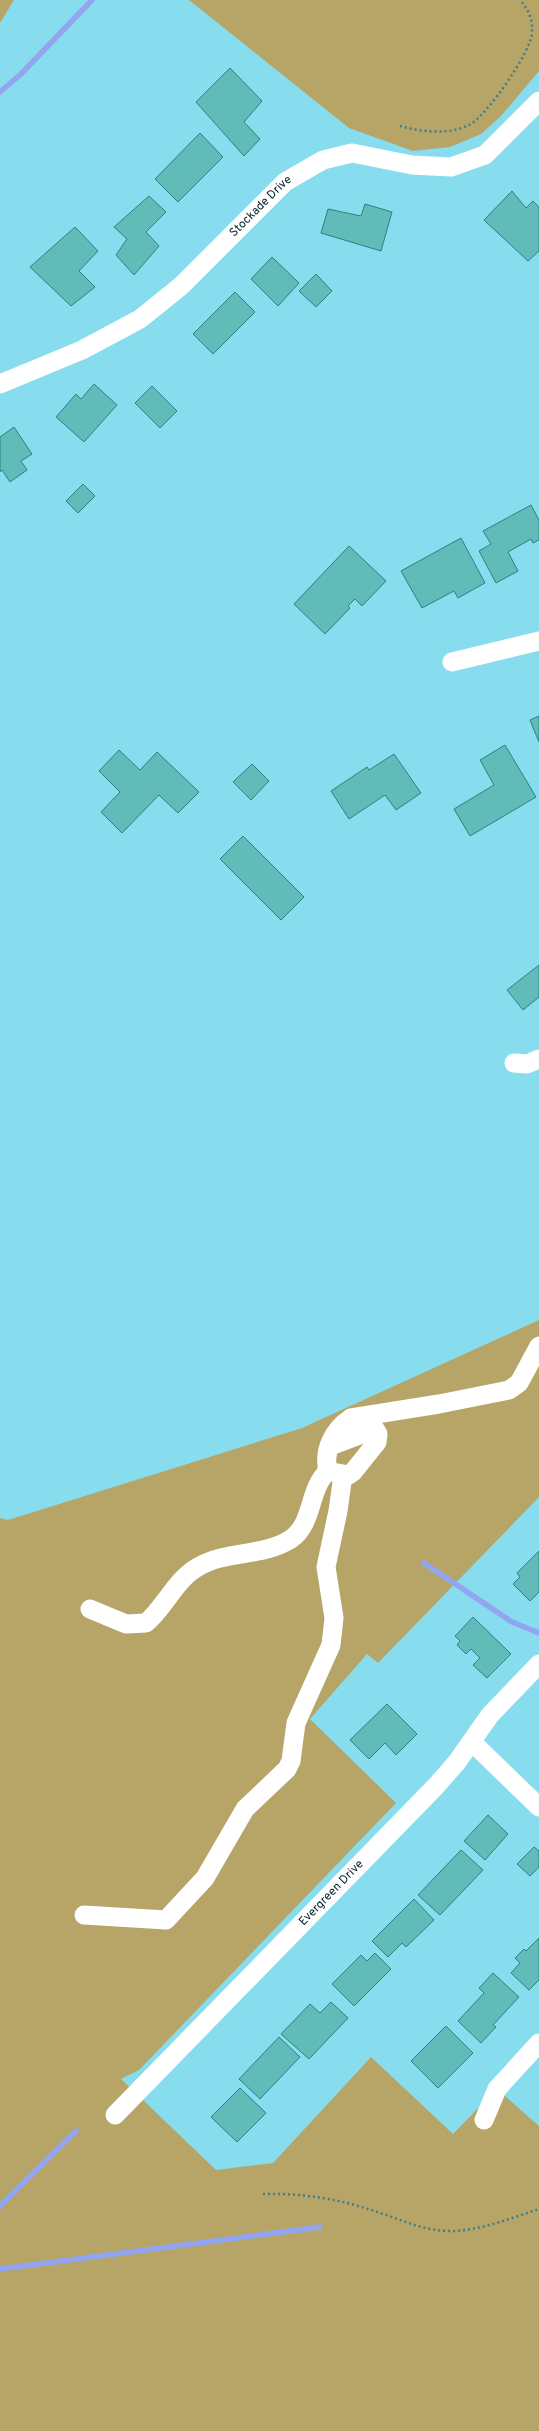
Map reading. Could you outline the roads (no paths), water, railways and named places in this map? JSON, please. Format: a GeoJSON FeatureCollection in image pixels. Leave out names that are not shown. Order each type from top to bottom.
{"type":"FeatureCollection","features":[{"type":"Feature","properties":{"kind":"street","name":"Stockade Drive"},"geometry":{"type":"LineString","coordinates":[[0,384],[82,350],[140,319],[181,286],[285,182],[323,160],[352,153],[412,165],[451,167],[485,155],[539,101]]}},
{"type":"Feature","properties":{"kind":"street"},"geometry":{"type":"LineString","coordinates":[[452,662],[539,641]]}},
{"type":"Feature","properties":{"kind":"street"},"geometry":{"type":"LineString","coordinates":[[514,1063],[527,1064],[539,1059]]}},
{"type":"Feature","properties":{"kind":"street"},"geometry":{"type":"LineString","coordinates":[[84,1915],[166,1920],[205,1878],[245,1809],[287,1769],[291,1761],[296,1723],[331,1645],[334,1618],[326,1567],[338,1511],[336,1473],[326,1453],[337,1430],[351,1418],[439,1404],[509,1390],[519,1383],[533,1353],[539,1346]]}},
{"type":"Feature","properties":{"kind":"street"},"geometry":{"type":"LineString","coordinates":[[90,1609],[126,1624],[146,1622],[196,1567],[227,1556],[270,1547],[291,1538],[305,1522],[319,1482],[336,1473],[349,1475],[353,1472],[377,1442],[378,1434],[374,1429],[330,1446]]}},
{"type":"Feature","properties":{"kind":"street","name":"Evergreen Drive"},"geometry":{"type":"LineString","coordinates":[[115,2115],[436,1786],[472,1742],[490,1715],[539,1664]]}},
{"type":"Feature","properties":{"kind":"street"},"geometry":{"type":"LineString","coordinates":[[472,1742],[539,1807]]}},
{"type":"Feature","properties":{"kind":"street"},"geometry":{"type":"LineString","coordinates":[[484,2120],[489,2104],[497,2089],[539,2043]]}},
{"type":"Feature","properties":{"kind":"waterway"},"geometry":{"type":"LineString","coordinates":[[0,92],[21,74],[92,0]]}},
{"type":"Feature","properties":{"kind":"waterway"},"geometry":{"type":"LineString","coordinates":[[424,1563],[512,1622],[539,1633]]}},
{"type":"Feature","properties":{"kind":"waterway"},"geometry":{"type":"LineString","coordinates":[[0,2206],[76,2131]]}},
{"type":"Feature","properties":{"kind":"waterway"},"geometry":{"type":"LineString","coordinates":[[0,2269],[320,2227]]}}]}
